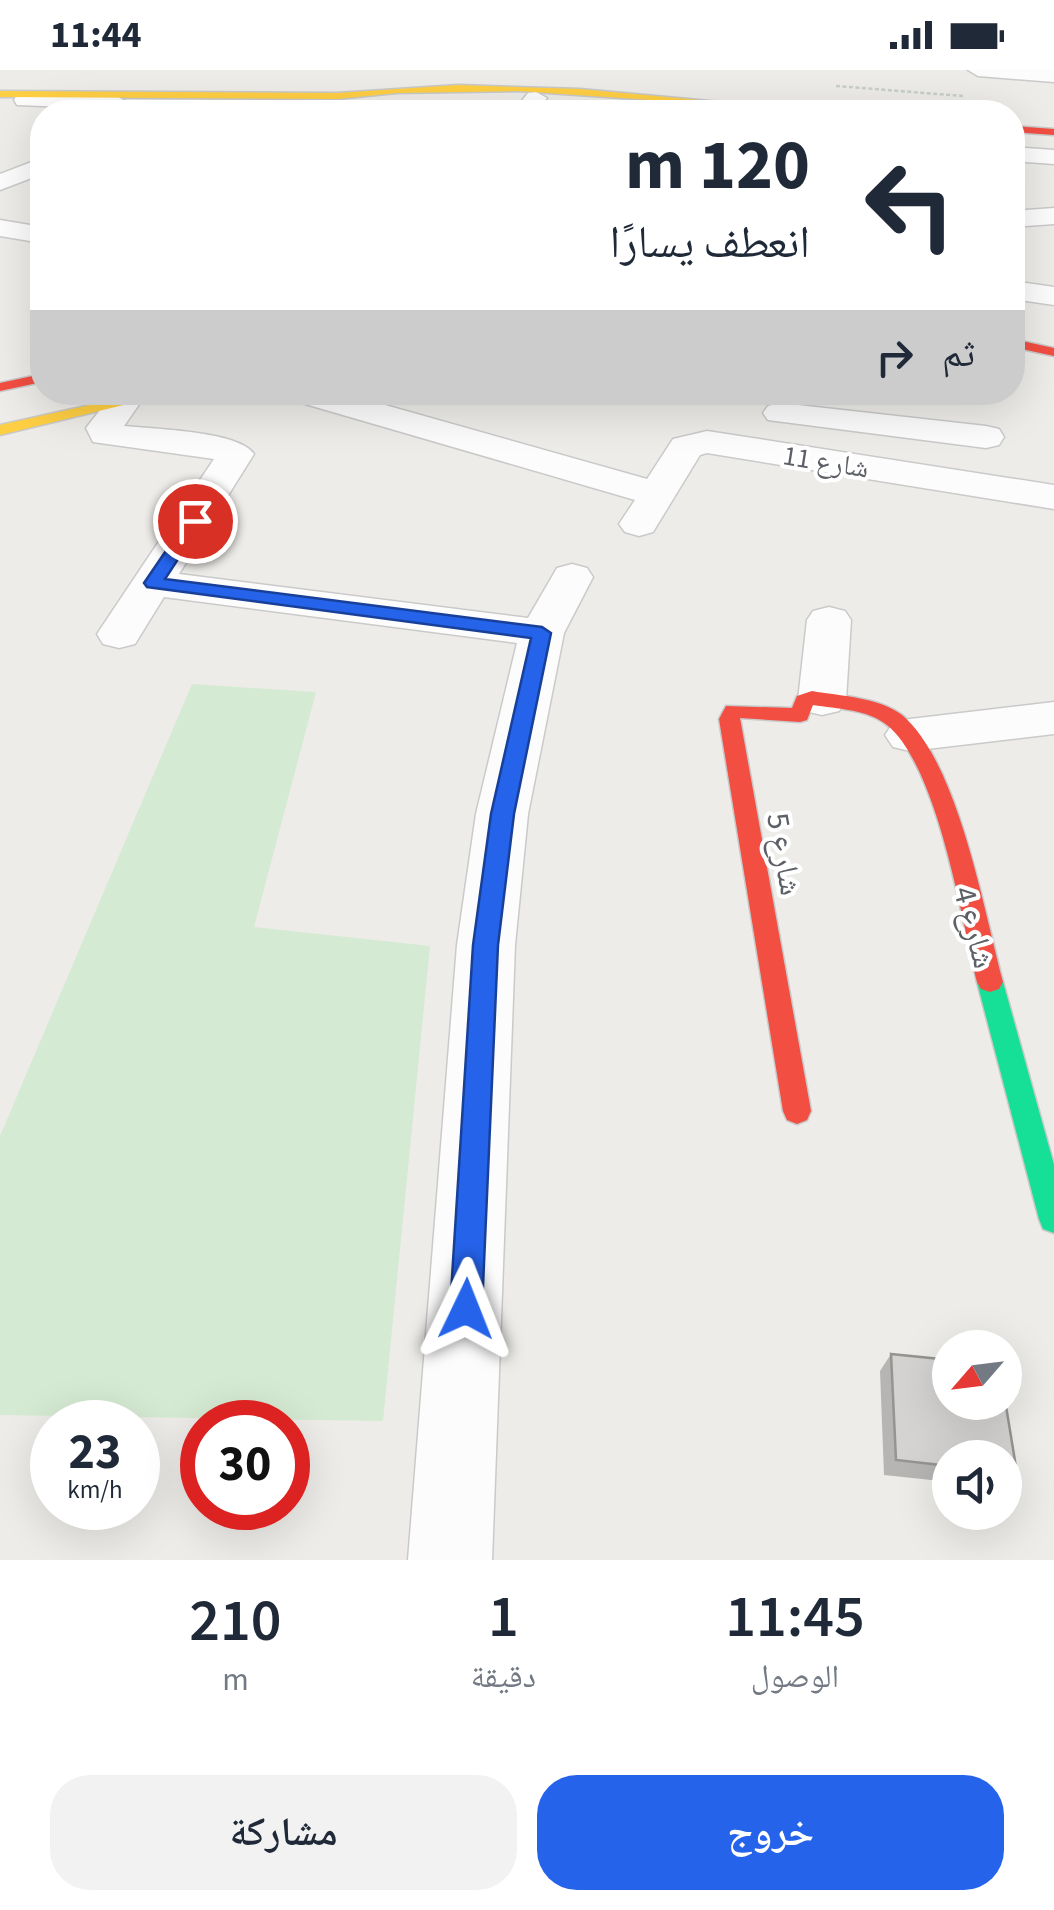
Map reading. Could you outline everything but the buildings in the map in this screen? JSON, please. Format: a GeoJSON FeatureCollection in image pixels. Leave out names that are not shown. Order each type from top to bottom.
{"type":"FeatureCollection","features":[{"type":"Feature","properties":{"kind":"street"},"geometry":{"type":"LineString","coordinates":[[978,70],[1054,76]]}},
{"type":"Feature","properties":{"kind":"street"},"geometry":{"type":"LineString","coordinates":[[261,100],[341,96],[374,90],[507,89],[651,100]]}},
{"type":"Feature","properties":{"kind":"street"},"geometry":{"type":"LineString","coordinates":[[1025,130],[1054,132]]}},
{"type":"Feature","properties":{"kind":"street"},"geometry":{"type":"LineString","coordinates":[[1025,155],[1054,157]]}},
{"type":"Feature","properties":{"kind":"street"},"geometry":{"type":"LineString","coordinates":[[0,184],[30,170]]}},
{"type":"Feature","properties":{"kind":"street"},"geometry":{"type":"LineString","coordinates":[[0,184],[30,185]]}},
{"type":"Feature","properties":{"kind":"street"},"geometry":{"type":"LineString","coordinates":[[1025,218],[1054,216]]}},
{"type":"Feature","properties":{"kind":"street"},"geometry":{"type":"LineString","coordinates":[[1025,346],[1054,352]]}},
{"type":"Feature","properties":{"kind":"street"},"geometry":{"type":"LineString","coordinates":[[0,387],[30,381]]}},
{"type":"Feature","properties":{"kind":"street"},"geometry":{"type":"LineString","coordinates":[[0,430],[114,405]]}},
{"type":"Feature","properties":{"kind":"street"},"geometry":{"type":"LineString","coordinates":[[119,634],[236,454],[222,448],[106,434],[104,428],[121,405]]}},
{"type":"Feature","properties":{"kind":"street","name":"شارع 11"},"geometry":{"type":"LineString","coordinates":[[339,405],[648,509],[686,447],[708,442],[1054,498]]}},
{"type":"Feature","properties":{"kind":"street"},"geometry":{"type":"LineString","coordinates":[[780,412],[982,422],[997,488]]}},
{"type":"Feature","properties":{"kind":"street"},"geometry":{"type":"LineString","coordinates":[[450,1560],[486,945],[502,814],[542,633],[572,577]]}},
{"type":"Feature","properties":{"kind":"street"},"geometry":{"type":"LineString","coordinates":[[153,583],[542,633]]}},
{"type":"Feature","properties":{"kind":"street"},"geometry":{"type":"LineString","coordinates":[[822,700],[829,620]]}},
{"type":"Feature","properties":{"kind":"street","name":"شارع 5"},"geometry":{"type":"LineString","coordinates":[[797,1111],[729,714],[740,710],[800,716],[806,699],[822,700]]}},
{"type":"Feature","properties":{"kind":"street","name":"شارع 4"},"geometry":{"type":"LineString","coordinates":[[822,700],[884,710],[910,735],[939,794],[1054,1219]]}},
{"type":"Feature","properties":{"kind":"street"},"geometry":{"type":"LineString","coordinates":[[910,735],[1054,718]]}},
{"type":"Feature","properties":{"kind":"path"},"geometry":{"type":"LineString","coordinates":[[832,86],[962,96]]}},
{"type":"Feature","properties":{"kind":"green space"},"geometry":{"type":"Polygon","coordinates":[[[192,684],[316,692],[254,927],[430,946],[383,1421],[310,1420],[310,1400],[180,1400],[180,1418],[160,1418],[160,1400],[30,1400],[30,1415],[0,1415],[0,1136],[192,684]]]}},
{"type":"Feature","properties":{"kind":"traffic: fast"},"geometry":{"type":"LineString","coordinates":[[990,982],[1054,1219]]}},
{"type":"Feature","properties":{"kind":"traffic: slow"},"geometry":{"type":"LineString","coordinates":[[0,94],[337,96],[397,90],[518,88],[686,100]]}},
{"type":"Feature","properties":{"kind":"traffic: slow"},"geometry":{"type":"LineString","coordinates":[[0,430],[112,405]]}},
{"type":"Feature","properties":{"kind":"traffic: jam"},"geometry":{"type":"LineString","coordinates":[[1025,130],[1054,132]]}},
{"type":"Feature","properties":{"kind":"traffic: jam"},"geometry":{"type":"LineString","coordinates":[[1025,346],[1054,352]]}},
{"type":"Feature","properties":{"kind":"traffic: jam"},"geometry":{"type":"LineString","coordinates":[[0,387],[30,381]]}},
{"type":"Feature","properties":{"kind":"traffic: jam"},"geometry":{"type":"LineString","coordinates":[[797,1111],[729,719],[733,711],[800,715],[804,701],[812,698],[875,710],[893,719],[911,737],[927,765],[954,840],[990,982]]}},
{"type":"Feature","properties":{"kind":"route"},"geometry":{"type":"LineString","coordinates":[[195,521],[153,583],[542,633],[502,814],[486,945],[466,1309]]}}]}
